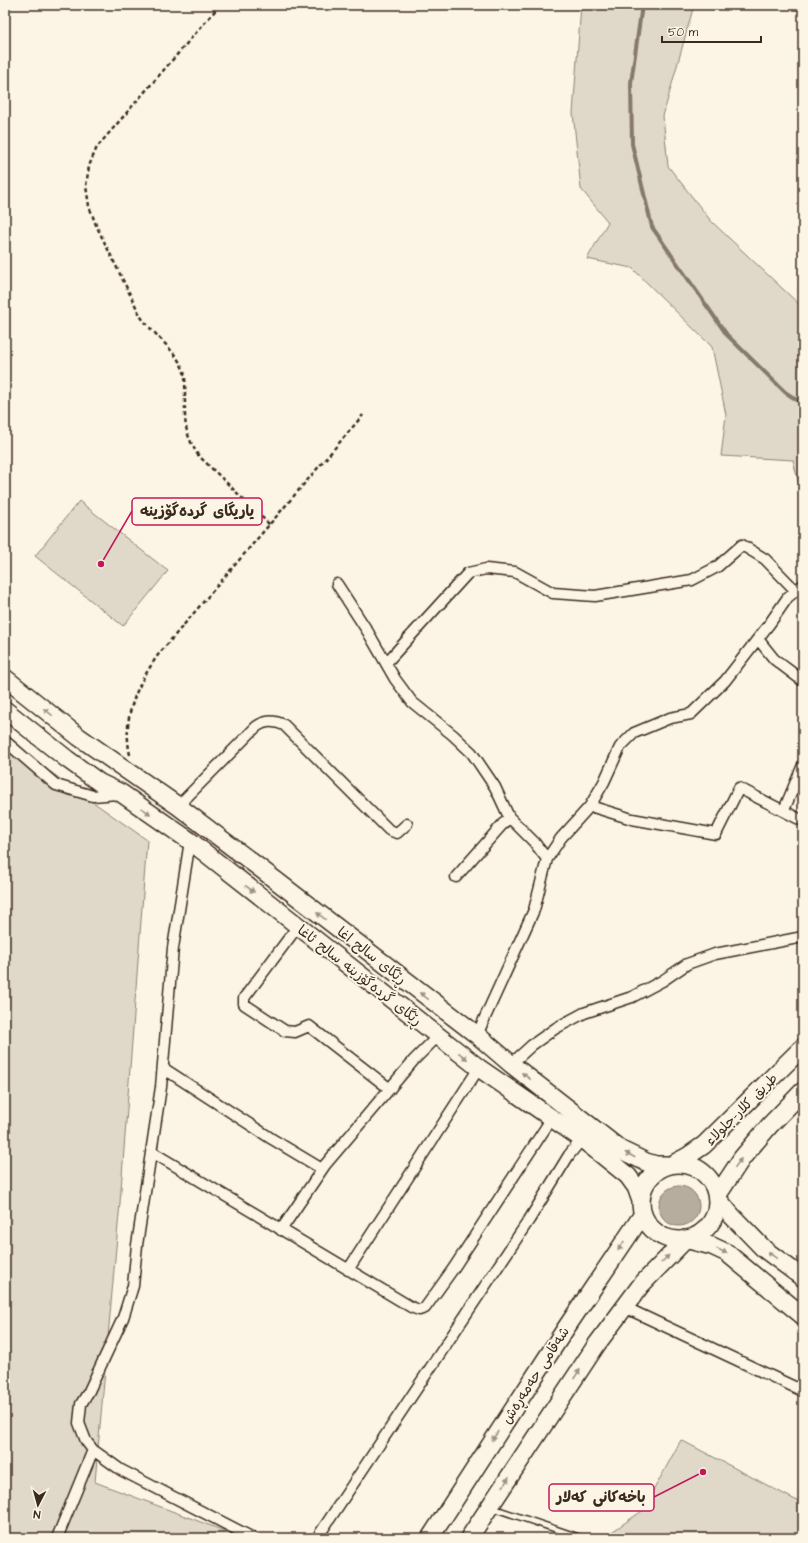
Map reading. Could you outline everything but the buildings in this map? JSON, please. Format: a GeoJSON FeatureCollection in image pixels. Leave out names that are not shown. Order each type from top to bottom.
{"type":"FeatureCollection","features":[{"type":"Feature","properties":{"kind":"highway","name":"ڕێگای سالح اغا"},"geometry":{"type":"LineString","coordinates":[[5,678],[79,736],[178,806],[476,1035],[621,1150],[646,1162],[656,1165],[670,1165]]}},
{"type":"Feature","properties":{"kind":"highway","name":"ڕێگای گردەگۆزینە سالح ئاغا"},"geometry":{"type":"LineString","coordinates":[[5,710],[100,783],[121,793],[190,841],[479,1068],[582,1139],[628,1176],[636,1187],[642,1207]]}},
{"type":"Feature","properties":{"kind":"highway"},"geometry":{"type":"LineString","coordinates":[[121,793],[135,775]]}},
{"type":"Feature","properties":{"kind":"highway","name":"طريق كلار-جلولاء"},"geometry":{"type":"LineString","coordinates":[[670,1165],[688,1156],[704,1145],[803,1047]]}},
{"type":"Feature","properties":{"kind":"highway"},"geometry":{"type":"LineString","coordinates":[[717,1197],[742,1158],[770,1125],[803,1091]]}},
{"type":"Feature","properties":{"kind":"highway"},"geometry":{"type":"LineString","coordinates":[[469,1538],[597,1344],[624,1307],[643,1283],[685,1240],[699,1235],[709,1225],[716,1212],[717,1197],[714,1186],[702,1171],[688,1165],[670,1165],[658,1170],[646,1183],[642,1207],[648,1223],[655,1231],[664,1237],[674,1240],[685,1240],[712,1246],[727,1253],[803,1316]]}},
{"type":"Feature","properties":{"kind":"highway"},"geometry":{"type":"LineString","coordinates":[[717,1197],[732,1216],[764,1249],[803,1278]]}},
{"type":"Feature","properties":{"kind":"highway","name":"شەقامی حەمەڕەش"},"geometry":{"type":"LineString","coordinates":[[430,1538],[642,1207]]}},
{"type":"Feature","properties":{"kind":"street"},"geometry":{"type":"LineString","coordinates":[[386,663],[468,573],[486,569],[515,572],[553,593],[595,596],[641,590],[692,580],[717,567],[742,545],[765,559],[799,588],[788,597],[725,681],[691,714],[670,718],[634,733],[620,746],[604,782],[590,806],[561,838],[547,860],[534,910],[476,1035]]}},
{"type":"Feature","properties":{"kind":"street"},"geometry":{"type":"LineString","coordinates":[[337,584],[368,632],[395,679],[412,702],[453,735],[472,753],[495,787],[509,816],[534,842],[547,860]]}},
{"type":"Feature","properties":{"kind":"street"},"geometry":{"type":"LineString","coordinates":[[758,639],[774,659],[803,681]]}},
{"type":"Feature","properties":{"kind":"street"},"geometry":{"type":"LineString","coordinates":[[178,806],[256,727],[261,723],[273,721],[284,725],[389,830],[397,833],[406,824]]}},
{"type":"Feature","properties":{"kind":"street"},"geometry":{"type":"LineString","coordinates":[[5,741],[56,785],[93,796],[121,793]]}},
{"type":"Feature","properties":{"kind":"street"},"geometry":{"type":"LineString","coordinates":[[784,810],[803,765]]}},
{"type":"Feature","properties":{"kind":"street"},"geometry":{"type":"LineString","coordinates":[[590,806],[632,819],[716,834],[739,788],[803,821]]}},
{"type":"Feature","properties":{"kind":"street"},"geometry":{"type":"LineString","coordinates":[[456,877],[509,816]]}},
{"type":"Feature","properties":{"kind":"street"},"geometry":{"type":"LineString","coordinates":[[190,841],[173,948],[161,1087],[137,1245],[133,1286],[123,1318],[89,1391],[81,1404],[79,1423],[86,1441],[93,1450],[121,1470],[253,1538]]}},
{"type":"Feature","properties":{"kind":"street"},"geometry":{"type":"LineString","coordinates":[[298,926],[244,998],[244,1004],[286,1030],[295,1032],[309,1026],[390,1089]]}},
{"type":"Feature","properties":{"kind":"street"},"geometry":{"type":"LineString","coordinates":[[511,1064],[556,1028],[584,1013],[632,997],[687,964],[715,954],[803,937]]}},
{"type":"Feature","properties":{"kind":"street"},"geometry":{"type":"LineString","coordinates":[[281,1230],[322,1169],[414,1060],[438,1036]]}},
{"type":"Feature","properties":{"kind":"street"},"geometry":{"type":"LineString","coordinates":[[163,1068],[322,1169]]}},
{"type":"Feature","properties":{"kind":"street"},"geometry":{"type":"LineString","coordinates":[[348,1270],[479,1068]]}},
{"type":"Feature","properties":{"kind":"street"},"geometry":{"type":"LineString","coordinates":[[152,1152],[348,1270],[412,1308],[418,1310],[425,1308],[453,1269],[552,1118]]}},
{"type":"Feature","properties":{"kind":"street"},"geometry":{"type":"LineString","coordinates":[[317,1538],[529,1220],[569,1155],[582,1139]]}},
{"type":"Feature","properties":{"kind":"street"},"geometry":{"type":"LineString","coordinates":[[624,1307],[803,1391]]}},
{"type":"Feature","properties":{"kind":"street"},"geometry":{"type":"LineString","coordinates":[[57,1538],[93,1450]]}},
{"type":"Feature","properties":{"kind":"lane"},"geometry":{"type":"LineString","coordinates":[[490,1507],[582,1538]]}},
{"type":"Feature","properties":{"kind":"path"},"geometry":{"type":"LineString","coordinates":[[220,5],[97,147],[89,166],[86,186],[89,206],[96,225],[141,317],[148,327],[182,364],[185,374],[185,427],[190,442],[198,455],[270,525]]}},
{"type":"Feature","properties":{"kind":"path"},"geometry":{"type":"LineString","coordinates":[[135,775],[127,738],[129,716],[135,694],[145,674],[158,655],[363,415]]}},
{"type":"Feature","properties":{"kind":"shaded area"},"geometry":{"type":"Polygon","coordinates":[[[581,5],[694,5],[663,116],[668,166],[711,221],[803,308],[803,502],[793,460],[721,456],[726,415],[712,347],[632,268],[587,259],[608,222],[581,189],[573,113],[581,5]]]}},
{"type":"Feature","properties":{"kind":"shaded area"},"geometry":{"type":"Polygon","coordinates":[[[79,501],[168,571],[123,626],[35,556],[79,501]]]}},
{"type":"Feature","properties":{"kind":"shaded area"},"geometry":{"type":"Polygon","coordinates":[[[5,740],[147,840],[120,1203],[95,1482],[243,1538],[5,1538],[5,740]]]}},
{"type":"Feature","properties":{"kind":"shaded area"},"geometry":{"type":"Polygon","coordinates":[[[679,1186],[687,1188],[693,1192],[697,1198],[699,1206],[697,1214],[693,1220],[687,1224],[679,1226],[671,1224],[665,1220],[661,1214],[659,1206],[661,1198],[665,1192],[671,1188],[679,1186]]]}},
{"type":"Feature","properties":{"kind":"shaded area"},"geometry":{"type":"Polygon","coordinates":[[[681,1440],[803,1504],[803,1538],[603,1538],[642,1511],[681,1440]]]}},
{"type":"Feature","properties":{"kind":"waterway"},"geometry":{"type":"LineString","coordinates":[[642,5],[631,83],[632,144],[652,227],[727,335],[785,392],[803,404]]}},
{"type":"Feature","properties":{"kind":"place","name":"یاریگای گردەگۆزینە"},"geometry":{"type":"Point","coordinates":[101,564]}},
{"type":"Feature","properties":{"kind":"place","name":"باخەکانی کەلار"},"geometry":{"type":"Point","coordinates":[703,1472]}}]}
